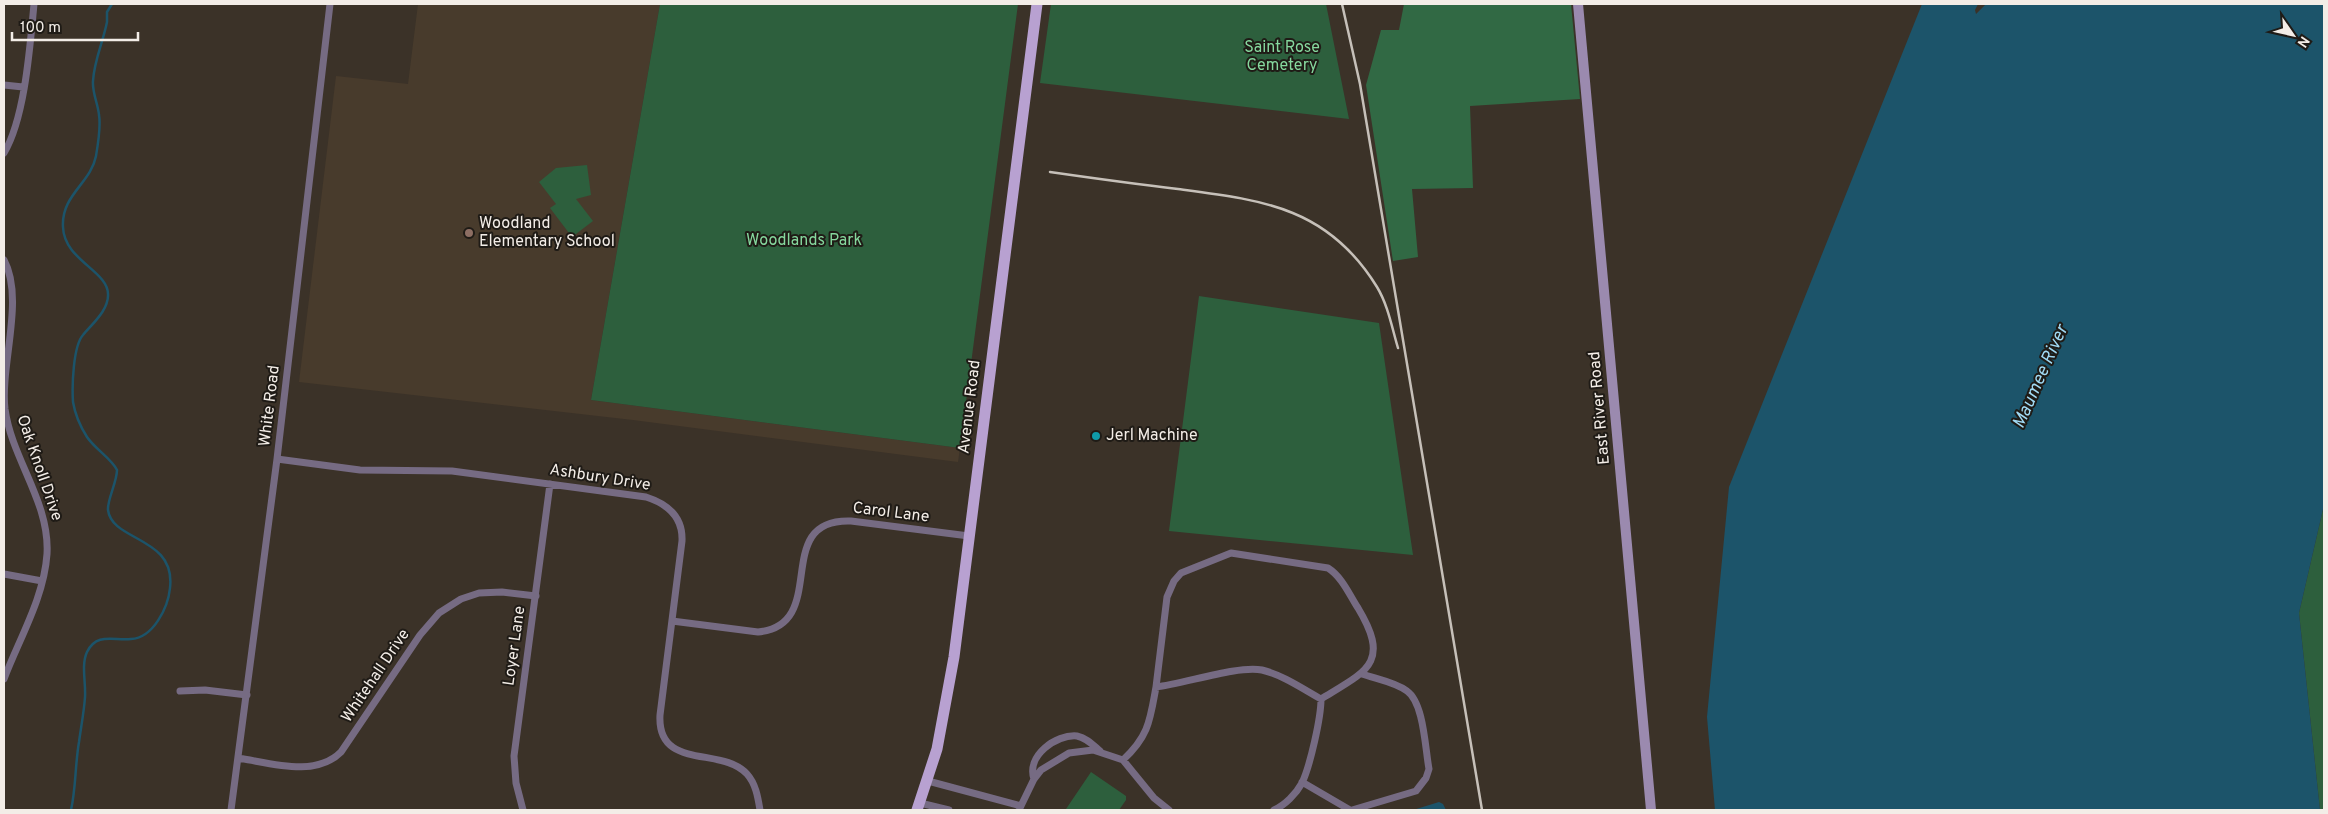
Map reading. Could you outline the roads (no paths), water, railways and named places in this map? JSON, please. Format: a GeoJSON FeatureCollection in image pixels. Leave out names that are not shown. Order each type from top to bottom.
{"type":"FeatureCollection","features":[{"type":"Feature","properties":{"kind":"main road","name":"Avenue Road"},"geometry":{"type":"LineString","coordinates":[[918,807],[928,781],[946,706],[1037,4]]}},
{"type":"Feature","properties":{"kind":"main road","name":"East River Road"},"geometry":{"type":"LineString","coordinates":[[1578,4],[1651,810]]}},
{"type":"Feature","properties":{"kind":"street"},"geometry":{"type":"LineString","coordinates":[[4,154],[15,130],[24,87],[34,4]]}},
{"type":"Feature","properties":{"kind":"street","name":"White Road"},"geometry":{"type":"LineString","coordinates":[[231,810],[277,459],[330,4]]}},
{"type":"Feature","properties":{"kind":"street"},"geometry":{"type":"LineString","coordinates":[[4,85],[24,87]]}},
{"type":"Feature","properties":{"kind":"street","name":"Oak Knoll Drive"},"geometry":{"type":"LineString","coordinates":[[4,260],[9,272],[12,291],[4,380],[5,409],[14,441],[43,519],[47,551],[42,581],[4,679]]}},
{"type":"Feature","properties":{"kind":"street","name":"Ashbury Drive"},"geometry":{"type":"LineString","coordinates":[[277,459],[360,470],[452,471],[646,497],[661,503],[672,511],[679,522],[682,535],[660,715],[662,733],[670,744],[680,752],[728,762],[741,768],[754,784],[760,810]]}},
{"type":"Feature","properties":{"kind":"street","name":"Loyer Lane"},"geometry":{"type":"LineString","coordinates":[[523,810],[516,783],[514,756],[550,484]]}},
{"type":"Feature","properties":{"kind":"street","name":"Carol Lane"},"geometry":{"type":"LineString","coordinates":[[672,621],[758,632],[777,628],[787,620],[797,604],[805,551],[809,541],[819,529],[832,522],[852,521],[969,536]]}},
{"type":"Feature","properties":{"kind":"street"},"geometry":{"type":"LineString","coordinates":[[1123,760],[1138,745],[1150,721],[1167,597],[1174,581],[1181,573],[1232,553],[1328,568],[1334,572],[1365,619],[1373,636],[1372,657],[1362,674],[1321,699]]}},
{"type":"Feature","properties":{"kind":"street"},"geometry":{"type":"LineString","coordinates":[[4,574],[42,581]]}},
{"type":"Feature","properties":{"kind":"street","name":"Whitehall Drive"},"geometry":{"type":"LineString","coordinates":[[238,758],[309,767],[330,762],[341,752],[420,635],[439,613],[460,599],[479,593],[502,592],[536,596]]}},
{"type":"Feature","properties":{"kind":"street"},"geometry":{"type":"LineString","coordinates":[[1156,687],[1251,669],[1273,674],[1321,699]]}},
{"type":"Feature","properties":{"kind":"street"},"geometry":{"type":"LineString","coordinates":[[1302,782],[1351,810],[1416,791],[1426,778],[1429,769],[1420,712],[1412,696],[1405,690],[1362,674]]}},
{"type":"Feature","properties":{"kind":"street"},"geometry":{"type":"LineString","coordinates":[[180,691],[204,690],[247,695]]}},
{"type":"Feature","properties":{"kind":"street"},"geometry":{"type":"LineString","coordinates":[[1274,810],[1287,802],[1302,782],[1321,715],[1321,699]]}},
{"type":"Feature","properties":{"kind":"street"},"geometry":{"type":"LineString","coordinates":[[1034,779],[1032,769],[1037,756],[1059,741],[1069,737],[1083,738],[1100,751]]}},
{"type":"Feature","properties":{"kind":"street"},"geometry":{"type":"LineString","coordinates":[[928,781],[1020,808],[1034,779],[1048,765],[1069,753],[1093,750],[1123,760],[1154,798],[1169,810]]}},
{"type":"Feature","properties":{"kind":"street"},"geometry":{"type":"LineString","coordinates":[[918,807],[949,810]]}},
{"type":"Feature","properties":{"kind":"water","name":"Maumee River"},"geometry":{"type":"Polygon","coordinates":[[[1922,4],[1978,4],[1975,10],[1976,14],[1986,4],[2324,4],[2324,505],[2299,613],[2320,810],[1715,810],[1707,717],[1729,487],[1922,4]]]}},
{"type":"Feature","properties":{"kind":"water"},"geometry":{"type":"Polygon","coordinates":[[[1439,802],[1443,804],[1446,810],[1413,810],[1439,802]]]}},
{"type":"Feature","properties":{"kind":"waterway"},"geometry":{"type":"LineString","coordinates":[[71,810],[85,703],[84,668],[87,652],[91,646],[101,640],[131,639],[146,633],[163,613],[170,588],[169,571],[163,558],[154,549],[120,528],[112,520],[108,506],[117,470],[87,437],[78,420],[73,402],[73,377],[77,348],[83,335],[106,306],[108,294],[101,278],[70,248],[65,238],[64,216],[71,198],[88,174],[96,156],[100,120],[93,81],[107,22],[107,12],[112,4]]}},
{"type":"Feature","properties":{"kind":"railway"},"geometry":{"type":"LineString","coordinates":[[1342,4],[1360,84],[1482,810]]}},
{"type":"Feature","properties":{"kind":"railway"},"geometry":{"type":"LineString","coordinates":[[1050,172],[1238,198],[1291,212],[1315,224],[1337,239],[1358,260],[1377,287],[1387,309],[1398,348]]}},
{"type":"Feature","properties":{"kind":"place","name":"Woodland Elementary School"},"geometry":{"type":"Point","coordinates":[469,233]}},
{"type":"Feature","properties":{"kind":"place","name":"Jerl Machine"},"geometry":{"type":"Point","coordinates":[1096,436]}},
{"type":"Feature","properties":{"kind":"park label","name":"Saint Rose Cemetery"},"geometry":{"type":"Point","coordinates":[1282,57]}},
{"type":"Feature","properties":{"kind":"park label","name":"Woodlands Park"},"geometry":{"type":"Point","coordinates":[804,241]}}]}
